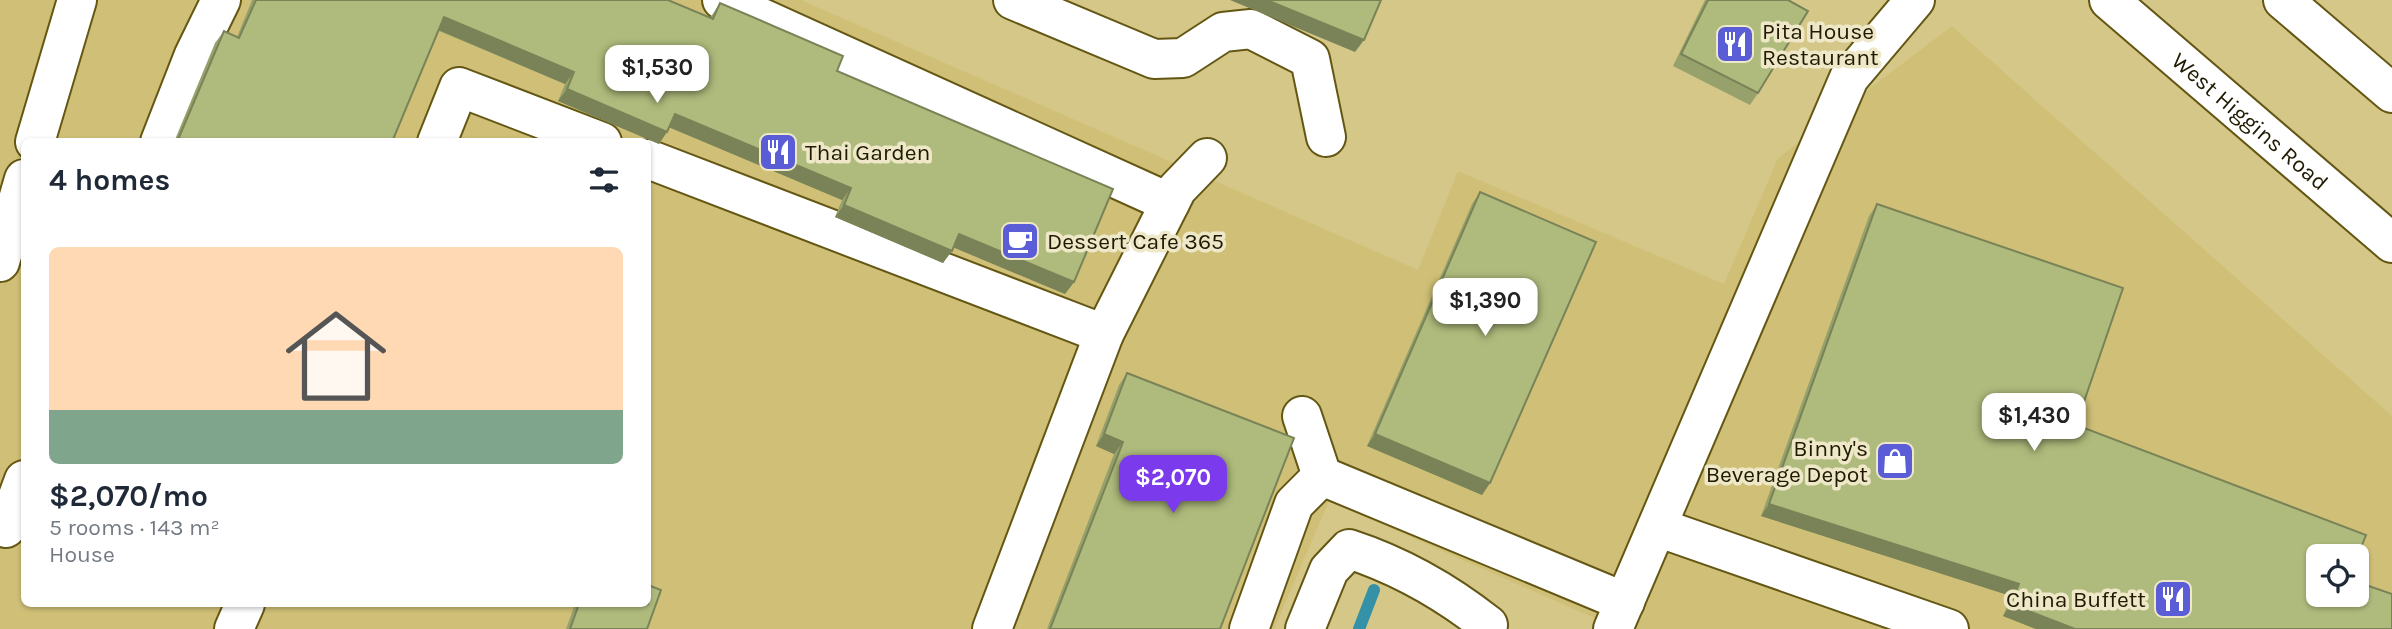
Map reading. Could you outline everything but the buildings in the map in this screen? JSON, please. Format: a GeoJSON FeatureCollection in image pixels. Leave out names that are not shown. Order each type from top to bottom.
{"type":"FeatureCollection","features":[{"type":"Feature","properties":{"kind":"main road"},"geometry":{"type":"LineString","coordinates":[[36,138],[77,0]]}},
{"type":"Feature","properties":{"kind":"main road"},"geometry":{"type":"LineString","coordinates":[[162,138],[194,55],[221,0]]}},
{"type":"Feature","properties":{"kind":"main road"},"geometry":{"type":"LineString","coordinates":[[722,0],[1170,203]]}},
{"type":"Feature","properties":{"kind":"main road"},"geometry":{"type":"LineString","coordinates":[[1013,0],[1154,59],[1184,58],[1223,32],[1251,29],[1310,59],[1326,137]]}},
{"type":"Feature","properties":{"kind":"main road"},"geometry":{"type":"LineString","coordinates":[[1302,416],[1322,476],[1619,615],[1849,78],[1915,0]]}},
{"type":"Feature","properties":{"kind":"main road","name":"West Higgins Road"},"geometry":{"type":"LineString","coordinates":[[2109,0],[2392,243]]}},
{"type":"Feature","properties":{"kind":"main road"},"geometry":{"type":"LineString","coordinates":[[2283,0],[2392,93]]}},
{"type":"Feature","properties":{"kind":"main road"},"geometry":{"type":"LineString","coordinates":[[439,138],[459,88],[590,138]]}},
{"type":"Feature","properties":{"kind":"main road"},"geometry":{"type":"LineString","coordinates":[[992,629],[1104,334],[1177,189],[1207,158]]}},
{"type":"Feature","properties":{"kind":"main road"},"geometry":{"type":"LineString","coordinates":[[651,160],[1104,334]]}},
{"type":"Feature","properties":{"kind":"main road"},"geometry":{"type":"LineString","coordinates":[[0,262],[21,189]]}},
{"type":"Feature","properties":{"kind":"main road"},"geometry":{"type":"LineString","coordinates":[[1249,629],[1294,503],[1322,476]]}},
{"type":"Feature","properties":{"kind":"main road"},"geometry":{"type":"LineString","coordinates":[[0,525],[6,528],[21,488]]}},
{"type":"Feature","properties":{"kind":"main road"},"geometry":{"type":"LineString","coordinates":[[1657,527],[1949,629]]}},
{"type":"Feature","properties":{"kind":"main road"},"geometry":{"type":"LineString","coordinates":[[1305,629],[1329,570],[1349,549],[1386,561],[1446,592],[1488,625]]}},
{"type":"Feature","properties":{"kind":"main road"},"geometry":{"type":"LineString","coordinates":[[234,629],[244,607]]}},
{"type":"Feature","properties":{"kind":"shaded area"},"geometry":{"type":"Polygon","coordinates":[[[0,0],[801,0],[1418,270],[1458,171],[1724,284],[1778,158],[1952,26],[2392,416],[2392,629],[1619,629],[1329,501],[1274,629],[0,629],[0,0]]]}},
{"type":"Feature","properties":{"kind":"waterway"},"geometry":{"type":"LineString","coordinates":[[1359,629],[1374,590]]}},
{"type":"Feature","properties":{"kind":"place","name":"Pita House Restaurant"},"geometry":{"type":"Point","coordinates":[1735,44]}},
{"type":"Feature","properties":{"kind":"place","name":"Thai Garden"},"geometry":{"type":"Point","coordinates":[778,152]}},
{"type":"Feature","properties":{"kind":"place","name":"Dessert Cafe 365"},"geometry":{"type":"Point","coordinates":[1020,241]}},
{"type":"Feature","properties":{"kind":"place","name":"Binny's Beverage Depot"},"geometry":{"type":"Point","coordinates":[1895,461]}},
{"type":"Feature","properties":{"kind":"place","name":"China Buffett"},"geometry":{"type":"Point","coordinates":[2173,599]}}]}
